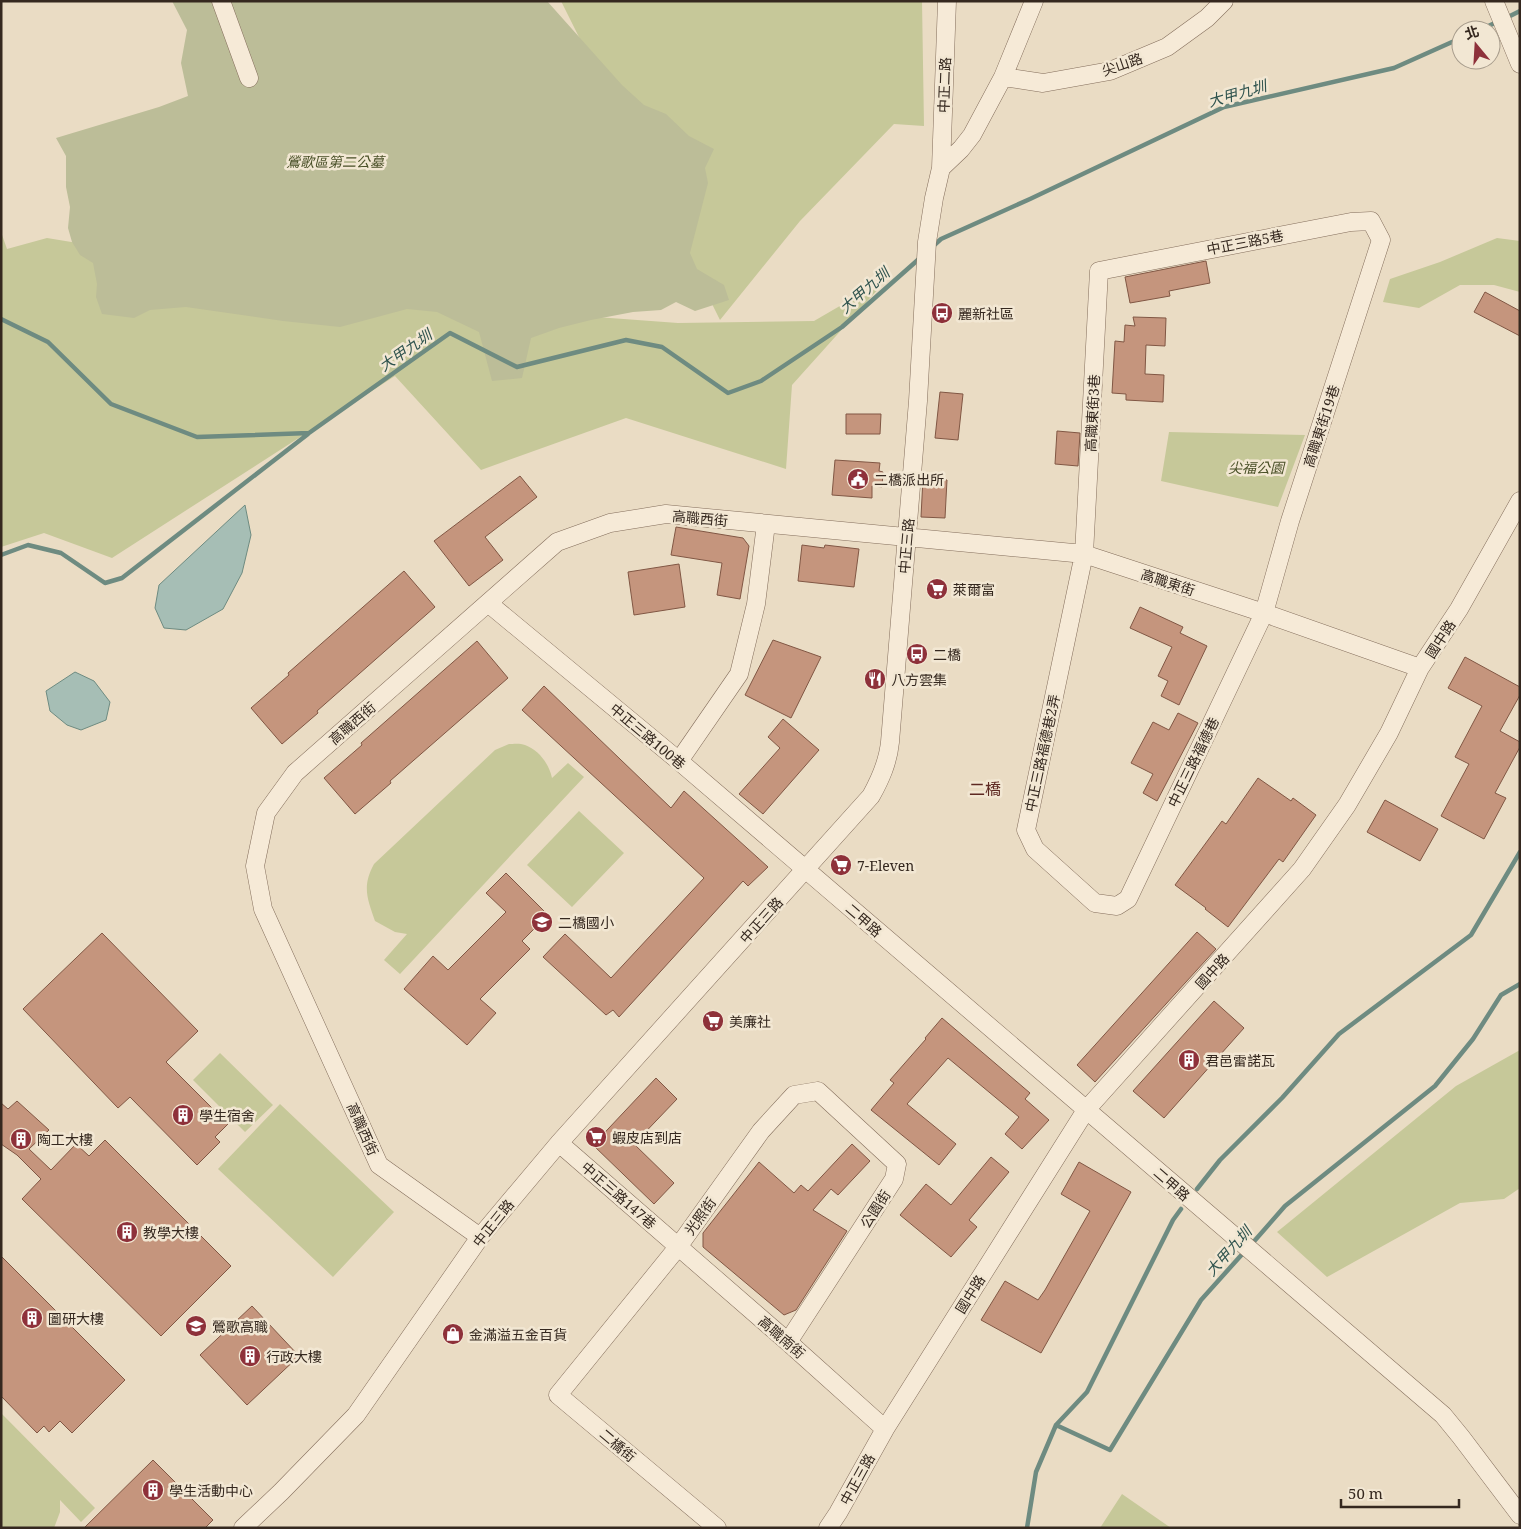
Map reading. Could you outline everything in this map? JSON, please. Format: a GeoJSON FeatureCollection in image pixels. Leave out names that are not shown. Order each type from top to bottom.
{"type":"FeatureCollection","features":[{"type":"Feature","properties":{"kind":"street"},"geometry":{"type":"LineString","coordinates":[[221,1],[249,78]]}},
{"type":"Feature","properties":{"kind":"street","name":"中正二路"},"geometry":{"type":"LineString","coordinates":[[941,168],[947,1]]}},
{"type":"Feature","properties":{"kind":"street"},"geometry":{"type":"LineString","coordinates":[[941,168],[961,149],[972,134],[1003,77],[1034,1]]}},
{"type":"Feature","properties":{"kind":"street","name":"尖山路"},"geometry":{"type":"LineString","coordinates":[[1003,77],[1043,82],[1110,71],[1167,47],[1207,18],[1224,1]]}},
{"type":"Feature","properties":{"kind":"street"},"geometry":{"type":"LineString","coordinates":[[1499,14],[1520,64]]}},
{"type":"Feature","properties":{"kind":"street","name":"中正三路"},"geometry":{"type":"LineString","coordinates":[[243,1528],[282,1492],[356,1415],[480,1237],[559,1143],[871,796],[881,778],[888,758],[907,537],[918,402],[926,252],[934,198],[941,168]]}},
{"type":"Feature","properties":{"kind":"street","name":"中正三路5巷"},"geometry":{"type":"LineString","coordinates":[[1100,271],[1351,222],[1370,222],[1381,240]]}},
{"type":"Feature","properties":{"kind":"street","name":"高職東街19巷"},"geometry":{"type":"LineString","coordinates":[[1264,613],[1290,521],[1381,240]]}},
{"type":"Feature","properties":{"kind":"street","name":"高職東街3巷"},"geometry":{"type":"LineString","coordinates":[[1084,554],[1100,271]]}},
{"type":"Feature","properties":{"kind":"street","name":"國中路"},"geometry":{"type":"LineString","coordinates":[[885,1429],[1086,1110],[1302,869],[1348,805],[1389,733],[1420,668],[1458,609],[1520,501]]}},
{"type":"Feature","properties":{"kind":"street","name":"高職西街"},"geometry":{"type":"LineString","coordinates":[[480,1237],[379,1165],[263,909],[255,866],[266,813],[295,774],[556,542],[610,523],[666,514],[907,537]]}},
{"type":"Feature","properties":{"kind":"street"},"geometry":{"type":"LineString","coordinates":[[678,761],[739,674],[756,604],[766,524]]}},
{"type":"Feature","properties":{"kind":"street","name":"高職東街"},"geometry":{"type":"LineString","coordinates":[[907,537],[1084,554],[1264,613],[1420,668]]}},
{"type":"Feature","properties":{"kind":"street","name":"中正三路福德巷2弄"},"geometry":{"type":"LineString","coordinates":[[1084,554],[1026,830],[1035,850],[1095,903],[1117,906]]}},
{"type":"Feature","properties":{"kind":"street","name":"中正三路100巷"},"geometry":{"type":"LineString","coordinates":[[488,603],[806,870]]}},
{"type":"Feature","properties":{"kind":"street","name":"中正三路福德巷"},"geometry":{"type":"LineString","coordinates":[[1117,906],[1128,899],[1264,613]]}},
{"type":"Feature","properties":{"kind":"street","name":"二甲路"},"geometry":{"type":"LineString","coordinates":[[806,870],[1442,1415],[1462,1437],[1520,1515]]}},
{"type":"Feature","properties":{"kind":"street","name":"光照街"},"geometry":{"type":"LineString","coordinates":[[590,1354],[678,1247],[761,1131],[794,1095],[818,1091]]}},
{"type":"Feature","properties":{"kind":"street","name":"公園街"},"geometry":{"type":"LineString","coordinates":[[788,1342],[894,1179],[897,1164],[818,1091]]}},
{"type":"Feature","properties":{"kind":"street","name":"中正三路147巷"},"geometry":{"type":"LineString","coordinates":[[559,1143],[678,1247]]}},
{"type":"Feature","properties":{"kind":"street","name":"高職南街"},"geometry":{"type":"LineString","coordinates":[[678,1247],[885,1429]]}},
{"type":"Feature","properties":{"kind":"street","name":"二橋街"},"geometry":{"type":"LineString","coordinates":[[590,1354],[558,1395],[717,1528]]}},
{"type":"Feature","properties":{"kind":"street","name":"中正三路"},"geometry":{"type":"LineString","coordinates":[[828,1528],[885,1429]]}},
{"type":"Feature","properties":{"kind":"green space","name":"鶯歌區第二公墓"},"geometry":{"type":"Polygon","coordinates":[[[172,1],[547,1],[622,85],[644,105],[666,114],[689,136],[714,149],[705,168],[708,183],[690,253],[697,269],[724,285],[729,300],[695,311],[676,302],[661,310],[633,312],[559,328],[531,338],[522,378],[492,381],[479,332],[437,312],[407,309],[340,327],[186,307],[150,310],[134,318],[102,314],[96,297],[97,284],[93,263],[80,255],[72,242],[68,228],[70,207],[66,187],[66,156],[56,138],[159,107],[188,96],[181,63],[187,30],[172,1]]]}},
{"type":"Feature","properties":{"kind":"green space"},"geometry":{"type":"Polygon","coordinates":[[[561,1],[922,1],[924,126],[894,124],[800,221],[720,320],[561,1]]]}},
{"type":"Feature","properties":{"kind":"green space"},"geometry":{"type":"Polygon","coordinates":[[[1,232],[7,249],[47,238],[474,308],[678,323],[814,321],[888,278],[792,385],[786,469],[626,418],[481,470],[395,376],[112,558],[44,533],[1,547],[1,232]]]}},
{"type":"Feature","properties":{"kind":"green space"},"geometry":{"type":"Polygon","coordinates":[[[1497,238],[1520,241],[1520,292],[1494,285],[1460,285],[1419,308],[1383,302],[1390,279],[1440,262],[1497,238]]]}},
{"type":"Feature","properties":{"kind":"green space","name":"尖福公園"},"geometry":{"type":"Polygon","coordinates":[[[1169,432],[1305,435],[1278,507],[1161,481],[1169,432]]]}},
{"type":"Feature","properties":{"kind":"green space"},"geometry":{"type":"Polygon","coordinates":[[[509,744],[523,744],[535,750],[546,763],[552,778],[568,763],[584,777],[400,974],[384,960],[407,934],[395,932],[375,921],[367,892],[370,872],[374,864],[495,750],[509,744]]]}},
{"type":"Feature","properties":{"kind":"green space"},"geometry":{"type":"Polygon","coordinates":[[[579,811],[624,853],[572,907],[527,865],[579,811]]]}},
{"type":"Feature","properties":{"kind":"green space"},"geometry":{"type":"Polygon","coordinates":[[[1520,1050],[1520,1188],[1504,1199],[1460,1203],[1327,1277],[1277,1232],[1456,1086],[1520,1050]]]}},
{"type":"Feature","properties":{"kind":"green space"},"geometry":{"type":"Polygon","coordinates":[[[220,1053],[273,1105],[245,1132],[193,1080],[220,1053]]]}},
{"type":"Feature","properties":{"kind":"green space"},"geometry":{"type":"Polygon","coordinates":[[[280,1104],[394,1212],[333,1277],[218,1169],[280,1104]]]}},
{"type":"Feature","properties":{"kind":"green space"},"geometry":{"type":"Polygon","coordinates":[[[1,1413],[95,1508],[81,1522],[60,1500],[60,1512],[54,1528],[1,1528],[1,1413]]]}},
{"type":"Feature","properties":{"kind":"green space"},"geometry":{"type":"Polygon","coordinates":[[[1122,1494],[1171,1528],[1100,1528],[1122,1494]]]}},
{"type":"Feature","properties":{"kind":"shaded area"},"geometry":{"type":"Polygon","coordinates":[[[245,505],[251,535],[242,573],[223,609],[186,630],[164,628],[155,608],[159,585],[245,505]]]}},
{"type":"Feature","properties":{"kind":"shaded area"},"geometry":{"type":"Polygon","coordinates":[[[75,672],[94,681],[110,702],[106,720],[81,730],[67,725],[50,711],[46,691],[75,672]]]}},
{"type":"Feature","properties":{"kind":"building"},"geometry":{"type":"Polygon","coordinates":[[[1206,261],[1210,283],[1169,291],[1170,296],[1130,303],[1125,277],[1206,261]]]}},
{"type":"Feature","properties":{"kind":"building"},"geometry":{"type":"Polygon","coordinates":[[[1485,292],[1520,311],[1520,336],[1474,312],[1485,292]]]}},
{"type":"Feature","properties":{"kind":"building"},"geometry":{"type":"Polygon","coordinates":[[[1133,317],[1166,318],[1165,346],[1146,345],[1145,374],[1164,375],[1163,402],[1126,400],[1126,394],[1112,393],[1115,341],[1124,342],[1125,325],[1135,326],[1133,317]]]}},
{"type":"Feature","properties":{"kind":"building"},"geometry":{"type":"Polygon","coordinates":[[[940,392],[963,394],[958,440],[935,438],[940,392]]]}},
{"type":"Feature","properties":{"kind":"building"},"geometry":{"type":"Polygon","coordinates":[[[846,414],[881,414],[880,434],[846,434],[846,414]]]}},
{"type":"Feature","properties":{"kind":"building"},"geometry":{"type":"Polygon","coordinates":[[[1057,431],[1080,433],[1078,466],[1055,464],[1057,431]]]}},
{"type":"Feature","properties":{"kind":"building","name":"二橋派出所"},"geometry":{"type":"Polygon","coordinates":[[[835,460],[880,463],[879,471],[883,472],[882,487],[872,486],[872,498],[832,495],[835,460]]]}},
{"type":"Feature","properties":{"kind":"building"},"geometry":{"type":"Polygon","coordinates":[[[520,476],[537,497],[485,537],[503,560],[469,586],[434,541],[520,476]]]}},
{"type":"Feature","properties":{"kind":"building"},"geometry":{"type":"Polygon","coordinates":[[[923,478],[947,480],[945,518],[921,517],[923,478]]]}},
{"type":"Feature","properties":{"kind":"building"},"geometry":{"type":"Polygon","coordinates":[[[676,527],[743,538],[749,546],[740,599],[717,595],[722,563],[671,555],[676,527]]]}},
{"type":"Feature","properties":{"kind":"building"},"geometry":{"type":"Polygon","coordinates":[[[802,545],[824,548],[825,545],[859,549],[854,587],[798,581],[802,545]]]}},
{"type":"Feature","properties":{"kind":"building"},"geometry":{"type":"Polygon","coordinates":[[[679,564],[685,607],[634,615],[628,572],[679,564]]]}},
{"type":"Feature","properties":{"kind":"building"},"geometry":{"type":"Polygon","coordinates":[[[404,571],[435,607],[282,744],[251,708],[404,571]]]}},
{"type":"Feature","properties":{"kind":"building"},"geometry":{"type":"Polygon","coordinates":[[[1140,607],[1183,627],[1180,633],[1207,646],[1179,705],[1161,696],[1168,681],[1158,676],[1172,647],[1130,628],[1140,607]]]}},
{"type":"Feature","properties":{"kind":"building"},"geometry":{"type":"Polygon","coordinates":[[[773,640],[821,657],[791,718],[745,695],[773,640]]]}},
{"type":"Feature","properties":{"kind":"building"},"geometry":{"type":"Polygon","coordinates":[[[477,641],[508,678],[355,814],[324,778],[477,641]]]}},
{"type":"Feature","properties":{"kind":"building"},"geometry":{"type":"Polygon","coordinates":[[[1465,657],[1520,687],[1520,695],[1500,731],[1520,742],[1520,747],[1495,793],[1506,798],[1484,839],[1441,816],[1469,764],[1455,757],[1482,706],[1448,688],[1465,657]]]}},
{"type":"Feature","properties":{"kind":"building"},"geometry":{"type":"Polygon","coordinates":[[[544,686],[671,808],[684,791],[768,867],[748,886],[743,881],[619,1017],[613,1010],[606,1015],[543,957],[565,934],[611,978],[704,878],[522,710],[544,686]]]}},
{"type":"Feature","properties":{"kind":"building"},"geometry":{"type":"Polygon","coordinates":[[[1178,713],[1198,723],[1157,801],[1143,793],[1153,774],[1131,763],[1153,722],[1169,730],[1178,713]]]}},
{"type":"Feature","properties":{"kind":"building"},"geometry":{"type":"Polygon","coordinates":[[[783,719],[819,750],[763,814],[739,794],[780,748],[768,737],[783,719]]]}},
{"type":"Feature","properties":{"kind":"building"},"geometry":{"type":"Polygon","coordinates":[[[1258,778],[1291,801],[1293,798],[1316,815],[1283,862],[1279,859],[1228,927],[1175,885],[1222,821],[1226,824],[1258,778]]]}},
{"type":"Feature","properties":{"kind":"building"},"geometry":{"type":"Polygon","coordinates":[[[1385,800],[1438,829],[1420,861],[1367,832],[1385,800]]]}},
{"type":"Feature","properties":{"kind":"building"},"geometry":{"type":"Polygon","coordinates":[[[506,873],[548,915],[522,941],[530,949],[480,999],[496,1013],[467,1045],[404,989],[433,956],[448,970],[506,912],[486,893],[506,873]]]}},
{"type":"Feature","properties":{"kind":"building"},"geometry":{"type":"Polygon","coordinates":[[[1197,932],[1216,949],[1095,1082],[1077,1065],[1197,932]]]}},
{"type":"Feature","properties":{"kind":"building"},"geometry":{"type":"Polygon","coordinates":[[[102,933],[198,1031],[166,1062],[228,1124],[215,1137],[220,1142],[197,1165],[130,1097],[118,1108],[23,1009],[102,933]]]}},
{"type":"Feature","properties":{"kind":"building","name":"君邑雷諾瓦"},"geometry":{"type":"Polygon","coordinates":[[[1214,1001],[1244,1028],[1164,1118],[1133,1091],[1214,1001]]]}},
{"type":"Feature","properties":{"kind":"building"},"geometry":{"type":"Polygon","coordinates":[[[942,1018],[1030,1093],[1025,1099],[1049,1120],[1022,1149],[1005,1134],[1019,1117],[948,1058],[907,1104],[956,1144],[939,1165],[871,1110],[894,1083],[890,1080],[942,1018]]]}},
{"type":"Feature","properties":{"kind":"building"},"geometry":{"type":"Polygon","coordinates":[[[656,1078],[677,1099],[634,1144],[674,1183],[654,1204],[593,1145],[656,1078]]]}},
{"type":"Feature","properties":{"kind":"building","name":"教學大樓"},"geometry":{"type":"Polygon","coordinates":[[[17,1101],[49,1130],[29,1149],[51,1170],[76,1144],[89,1156],[105,1140],[231,1266],[161,1336],[22,1199],[41,1179],[17,1155],[1,1144],[1,1103],[8,1109],[17,1101]]]}},
{"type":"Feature","properties":{"kind":"building"},"geometry":{"type":"Polygon","coordinates":[[[852,1144],[870,1161],[838,1195],[831,1189],[813,1210],[847,1231],[796,1310],[784,1315],[703,1247],[703,1233],[759,1162],[794,1193],[801,1185],[808,1191],[852,1144]]]}},
{"type":"Feature","properties":{"kind":"building"},"geometry":{"type":"Polygon","coordinates":[[[991,1157],[1009,1172],[969,1220],[977,1227],[951,1257],[900,1215],[926,1184],[951,1205],[991,1157]]]}},
{"type":"Feature","properties":{"kind":"building"},"geometry":{"type":"Polygon","coordinates":[[[1079,1162],[1131,1192],[1041,1353],[981,1320],[1005,1281],[1038,1300],[1045,1290],[1090,1211],[1061,1194],[1079,1162]]]}},
{"type":"Feature","properties":{"kind":"building","name":"圖研大樓"},"geometry":{"type":"Polygon","coordinates":[[[1,1256],[125,1380],[72,1433],[60,1421],[49,1432],[44,1426],[37,1433],[1,1396],[1,1256]]]}},
{"type":"Feature","properties":{"kind":"building","name":"行政大樓"},"geometry":{"type":"Polygon","coordinates":[[[252,1306],[299,1356],[247,1405],[200,1355],[252,1306]]]}},
{"type":"Feature","properties":{"kind":"building","name":"學生活動中心"},"geometry":{"type":"Polygon","coordinates":[[[153,1460],[213,1520],[205,1528],[84,1528],[153,1460]]]}},
{"type":"Feature","properties":{"kind":"waterway","name":"大甲九圳"},"geometry":{"type":"LineString","coordinates":[[1506,18],[1520,11]]}},
{"type":"Feature","properties":{"kind":"waterway","name":"大甲九圳"},"geometry":{"type":"LineString","coordinates":[[931,248],[941,239],[1224,107],[1394,68],[1451,42]]}},
{"type":"Feature","properties":{"kind":"waterway","name":"大甲九圳"},"geometry":{"type":"LineString","coordinates":[[1,319],[48,342],[111,404],[197,437],[309,433],[450,333],[517,367],[626,340],[662,347],[728,393],[761,381],[842,327],[920,258]]}},
{"type":"Feature","properties":{"kind":"waterway","name":"大甲九圳"},"geometry":{"type":"LineString","coordinates":[[1,555],[28,545],[61,553],[105,583],[122,578],[308,434]]}},
{"type":"Feature","properties":{"kind":"waterway"},"geometry":{"type":"LineString","coordinates":[[1197,1189],[1220,1160],[1282,1098],[1339,1034],[1471,935],[1520,852]]}},
{"type":"Feature","properties":{"kind":"waterway","name":"大甲九圳"},"geometry":{"type":"LineString","coordinates":[[1250,1246],[1285,1206],[1435,1086],[1473,1039],[1501,995],[1520,984]]}},
{"type":"Feature","properties":{"kind":"waterway"},"geometry":{"type":"LineString","coordinates":[[1056,1425],[1087,1392],[1173,1220],[1181,1209]]}},
{"type":"Feature","properties":{"kind":"waterway","name":"大甲九圳"},"geometry":{"type":"LineString","coordinates":[[1027,1528],[1036,1472],[1056,1425],[1110,1450],[1201,1300],[1245,1251]]}},
{"type":"Feature","properties":{"kind":"place","name":"麗新社區"},"geometry":{"type":"Point","coordinates":[942,313]}},
{"type":"Feature","properties":{"kind":"place","name":"二橋派出所"},"geometry":{"type":"Point","coordinates":[858,479]}},
{"type":"Feature","properties":{"kind":"place","name":"萊爾富"},"geometry":{"type":"Point","coordinates":[937,589]}},
{"type":"Feature","properties":{"kind":"place","name":"二橋"},"geometry":{"type":"Point","coordinates":[917,654]}},
{"type":"Feature","properties":{"kind":"place","name":"八方雲集"},"geometry":{"type":"Point","coordinates":[875,679]}},
{"type":"Feature","properties":{"kind":"place","name":"7-Eleven"},"geometry":{"type":"Point","coordinates":[841,865]}},
{"type":"Feature","properties":{"kind":"place","name":"二橋國小"},"geometry":{"type":"Point","coordinates":[542,922]}},
{"type":"Feature","properties":{"kind":"place","name":"美廉社"},"geometry":{"type":"Point","coordinates":[713,1021]}},
{"type":"Feature","properties":{"kind":"place","name":"君邑雷諾瓦"},"geometry":{"type":"Point","coordinates":[1189,1060]}},
{"type":"Feature","properties":{"kind":"place","name":"學生宿舍"},"geometry":{"type":"Point","coordinates":[183,1115]}},
{"type":"Feature","properties":{"kind":"place","name":"蝦皮店到店"},"geometry":{"type":"Point","coordinates":[596,1137]}},
{"type":"Feature","properties":{"kind":"place","name":"陶工大樓"},"geometry":{"type":"Point","coordinates":[21,1139]}},
{"type":"Feature","properties":{"kind":"place","name":"教學大樓"},"geometry":{"type":"Point","coordinates":[127,1232]}},
{"type":"Feature","properties":{"kind":"place","name":"圖研大樓"},"geometry":{"type":"Point","coordinates":[32,1318]}},
{"type":"Feature","properties":{"kind":"place","name":"鶯歌高職"},"geometry":{"type":"Point","coordinates":[196,1326]}},
{"type":"Feature","properties":{"kind":"place","name":"金滿溢五金百貨"},"geometry":{"type":"Point","coordinates":[453,1334]}},
{"type":"Feature","properties":{"kind":"place","name":"行政大樓"},"geometry":{"type":"Point","coordinates":[250,1356]}},
{"type":"Feature","properties":{"kind":"place","name":"學生活動中心"},"geometry":{"type":"Point","coordinates":[153,1490]}},
{"type":"Feature","properties":{"kind":"district","name":"二橋"},"geometry":{"type":"Point","coordinates":[985,789]}}]}
